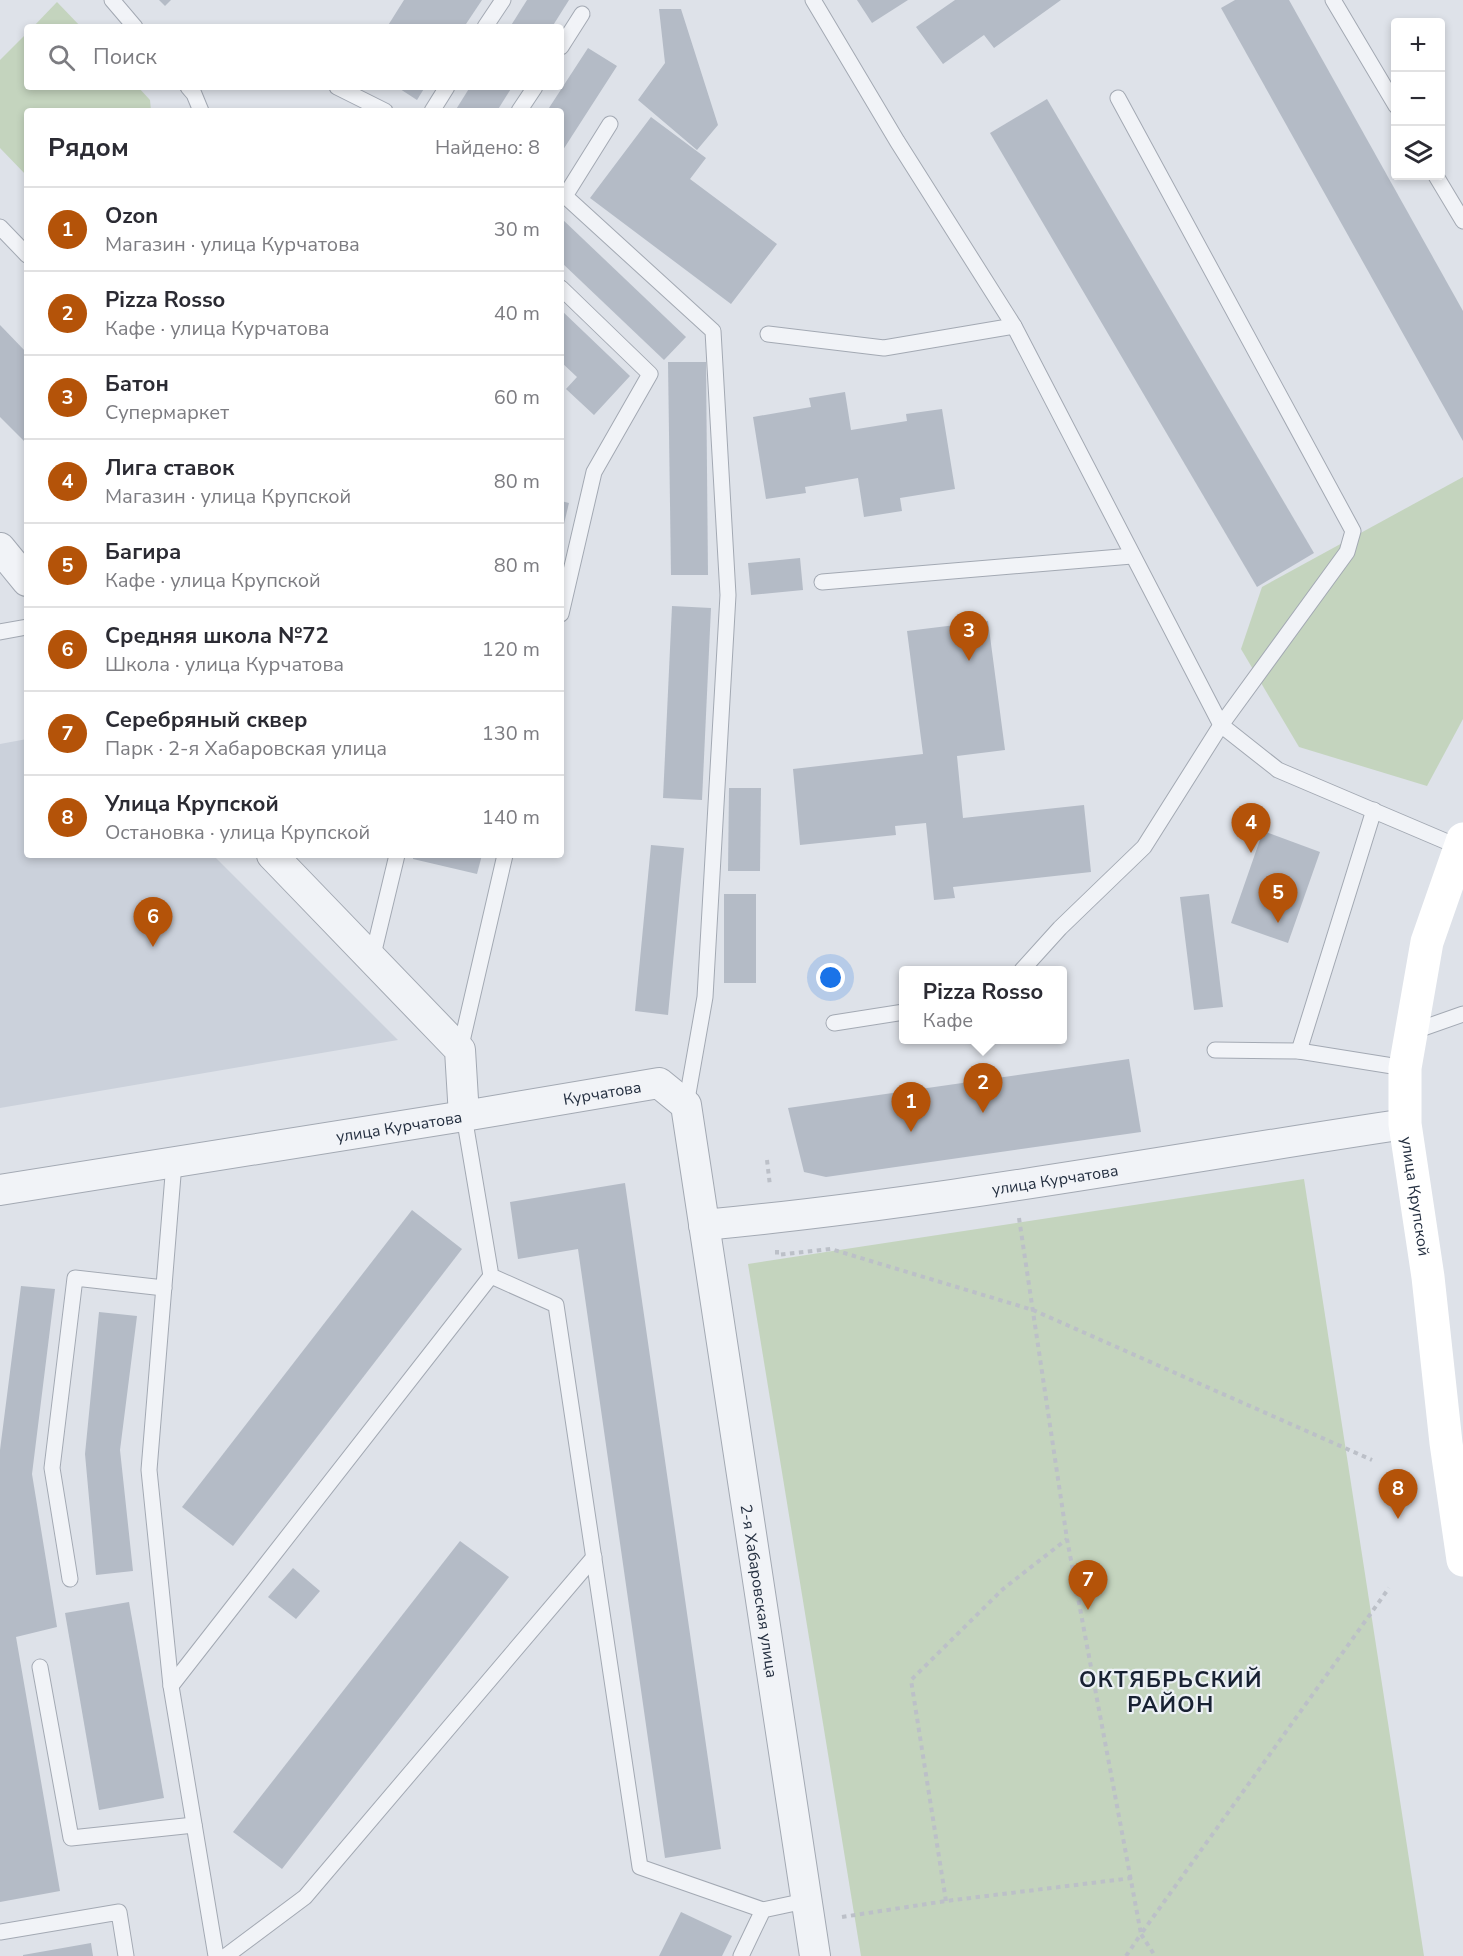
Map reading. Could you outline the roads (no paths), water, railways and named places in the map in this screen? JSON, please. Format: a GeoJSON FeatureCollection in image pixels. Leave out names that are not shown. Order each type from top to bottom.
{"type":"FeatureCollection","features":[{"type":"Feature","properties":{"kind":"street"},"geometry":{"type":"LineString","coordinates":[[0,548],[24,577]]}},
{"type":"Feature","properties":{"kind":"street","name":"улица Крупской"},"geometry":{"type":"LineString","coordinates":[[1461,843],[1427,942],[1405,1068],[1405,1124],[1454,1441],[1463,1560]]}},
{"type":"Feature","properties":{"kind":"street"},"geometry":{"type":"LineString","coordinates":[[275,858],[460,1050]]}},
{"type":"Feature","properties":{"kind":"street","name":"улица Курчатова"},"geometry":{"type":"LineString","coordinates":[[0,1190],[464,1116],[460,1050]]}},
{"type":"Feature","properties":{"kind":"street","name":"Курчатова"},"geometry":{"type":"LineString","coordinates":[[464,1116],[659,1083],[686,1105]]}},
{"type":"Feature","properties":{"kind":"street"},"geometry":{"type":"LineString","coordinates":[[686,1105],[704,1225]]}},
{"type":"Feature","properties":{"kind":"street","name":"улица Курчатова"},"geometry":{"type":"LineString","coordinates":[[704,1225],[773,1218],[1014,1185],[1405,1124]]}},
{"type":"Feature","properties":{"kind":"street","name":"2-я Хабаровская улица"},"geometry":{"type":"LineString","coordinates":[[704,1225],[815,1956]]}},
{"type":"Feature","properties":{"kind":"lane"},"geometry":{"type":"LineString","coordinates":[[112,0],[132,24]]}},
{"type":"Feature","properties":{"kind":"lane"},"geometry":{"type":"LineString","coordinates":[[487,24],[502,0]]}},
{"type":"Feature","properties":{"kind":"lane"},"geometry":{"type":"LineString","coordinates":[[813,0],[897,141],[1014,326],[1221,725],[1278,770],[1461,843]]}},
{"type":"Feature","properties":{"kind":"lane"},"geometry":{"type":"LineString","coordinates":[[1333,0],[1391,99]]}},
{"type":"Feature","properties":{"kind":"lane"},"geometry":{"type":"LineString","coordinates":[[564,42],[582,14]]}},
{"type":"Feature","properties":{"kind":"lane"},"geometry":{"type":"LineString","coordinates":[[195,90],[200,108]]}},
{"type":"Feature","properties":{"kind":"lane"},"geometry":{"type":"LineString","coordinates":[[343,90],[379,108]]}},
{"type":"Feature","properties":{"kind":"lane"},"geometry":{"type":"LineString","coordinates":[[434,108],[445,90]]}},
{"type":"Feature","properties":{"kind":"lane"},"geometry":{"type":"LineString","coordinates":[[521,108],[533,90]]}},
{"type":"Feature","properties":{"kind":"lane"},"geometry":{"type":"LineString","coordinates":[[1026,966],[1060,928],[1144,847],[1221,725],[1347,552],[1353,531],[1118,99]]}},
{"type":"Feature","properties":{"kind":"lane"},"geometry":{"type":"LineString","coordinates":[[610,124],[565,196],[713,331],[728,595],[705,997],[686,1105]]}},
{"type":"Feature","properties":{"kind":"lane"},"geometry":{"type":"LineString","coordinates":[[1438,180],[1463,221]]}},
{"type":"Feature","properties":{"kind":"lane"},"geometry":{"type":"LineString","coordinates":[[0,227],[24,252]]}},
{"type":"Feature","properties":{"kind":"lane"},"geometry":{"type":"LineString","coordinates":[[564,291],[650,374],[594,472],[564,601]]}},
{"type":"Feature","properties":{"kind":"lane"},"geometry":{"type":"LineString","coordinates":[[768,334],[884,348],[1014,326]]}},
{"type":"Feature","properties":{"kind":"lane"},"geometry":{"type":"LineString","coordinates":[[822,582],[1132,556]]}},
{"type":"Feature","properties":{"kind":"lane"},"geometry":{"type":"LineString","coordinates":[[0,632],[24,628]]}},
{"type":"Feature","properties":{"kind":"lane"},"geometry":{"type":"LineString","coordinates":[[1299,1051],[1374,810]]}},
{"type":"Feature","properties":{"kind":"lane"},"geometry":{"type":"LineString","coordinates":[[372,959],[396,858]]}},
{"type":"Feature","properties":{"kind":"lane"},"geometry":{"type":"LineString","coordinates":[[460,1050],[504,858]]}},
{"type":"Feature","properties":{"kind":"lane"},"geometry":{"type":"LineString","coordinates":[[834,1023],[899,1013]]}},
{"type":"Feature","properties":{"kind":"lane"},"geometry":{"type":"LineString","coordinates":[[1410,1033],[1463,1014]]}},
{"type":"Feature","properties":{"kind":"lane"},"geometry":{"type":"LineString","coordinates":[[1215,1050],[1299,1051],[1405,1068]]}},
{"type":"Feature","properties":{"kind":"lane"},"geometry":{"type":"LineString","coordinates":[[171,1686],[491,1276],[464,1116]]}},
{"type":"Feature","properties":{"kind":"lane"},"geometry":{"type":"LineString","coordinates":[[174,1163],[149,1470],[171,1686],[216,1956]]}},
{"type":"Feature","properties":{"kind":"lane"},"geometry":{"type":"LineString","coordinates":[[491,1276],[556,1305],[640,1867],[763,1910],[807,1912]]}},
{"type":"Feature","properties":{"kind":"lane"},"geometry":{"type":"LineString","coordinates":[[70,1579],[52,1468],[75,1278],[164,1288]]}},
{"type":"Feature","properties":{"kind":"lane"},"geometry":{"type":"LineString","coordinates":[[226,1956],[304,1897],[594,1557]]}},
{"type":"Feature","properties":{"kind":"lane"},"geometry":{"type":"LineString","coordinates":[[40,1667],[71,1838],[194,1825]]}},
{"type":"Feature","properties":{"kind":"lane"},"geometry":{"type":"LineString","coordinates":[[741,1956],[763,1910]]}},
{"type":"Feature","properties":{"kind":"lane"},"geometry":{"type":"LineString","coordinates":[[0,1932],[119,1912],[126,1956]]}},
{"type":"Feature","properties":{"kind":"place","name":"Батон"},"geometry":{"type":"Point","coordinates":[969,661]}},
{"type":"Feature","properties":{"kind":"place","name":"Лига ставок"},"geometry":{"type":"Point","coordinates":[1251,853]}},
{"type":"Feature","properties":{"kind":"place","name":"Багира"},"geometry":{"type":"Point","coordinates":[1278,923]}},
{"type":"Feature","properties":{"kind":"place","name":"Средняя школа №72"},"geometry":{"type":"Point","coordinates":[153,947]}},
{"type":"Feature","properties":{"kind":"place","name":"Pizza Rosso"},"geometry":{"type":"Point","coordinates":[983,1113]}},
{"type":"Feature","properties":{"kind":"place","name":"Ozon"},"geometry":{"type":"Point","coordinates":[911,1132]}},
{"type":"Feature","properties":{"kind":"place","name":"Улица Крупской"},"geometry":{"type":"Point","coordinates":[1398,1519]}},
{"type":"Feature","properties":{"kind":"place","name":"Серебряный сквер"},"geometry":{"type":"Point","coordinates":[1088,1610]}},
{"type":"Feature","properties":{"kind":"district","name":"ОКТЯБРЬСКИЙ РАЙОН"},"geometry":{"type":"Point","coordinates":[1171,1692]}}]}
